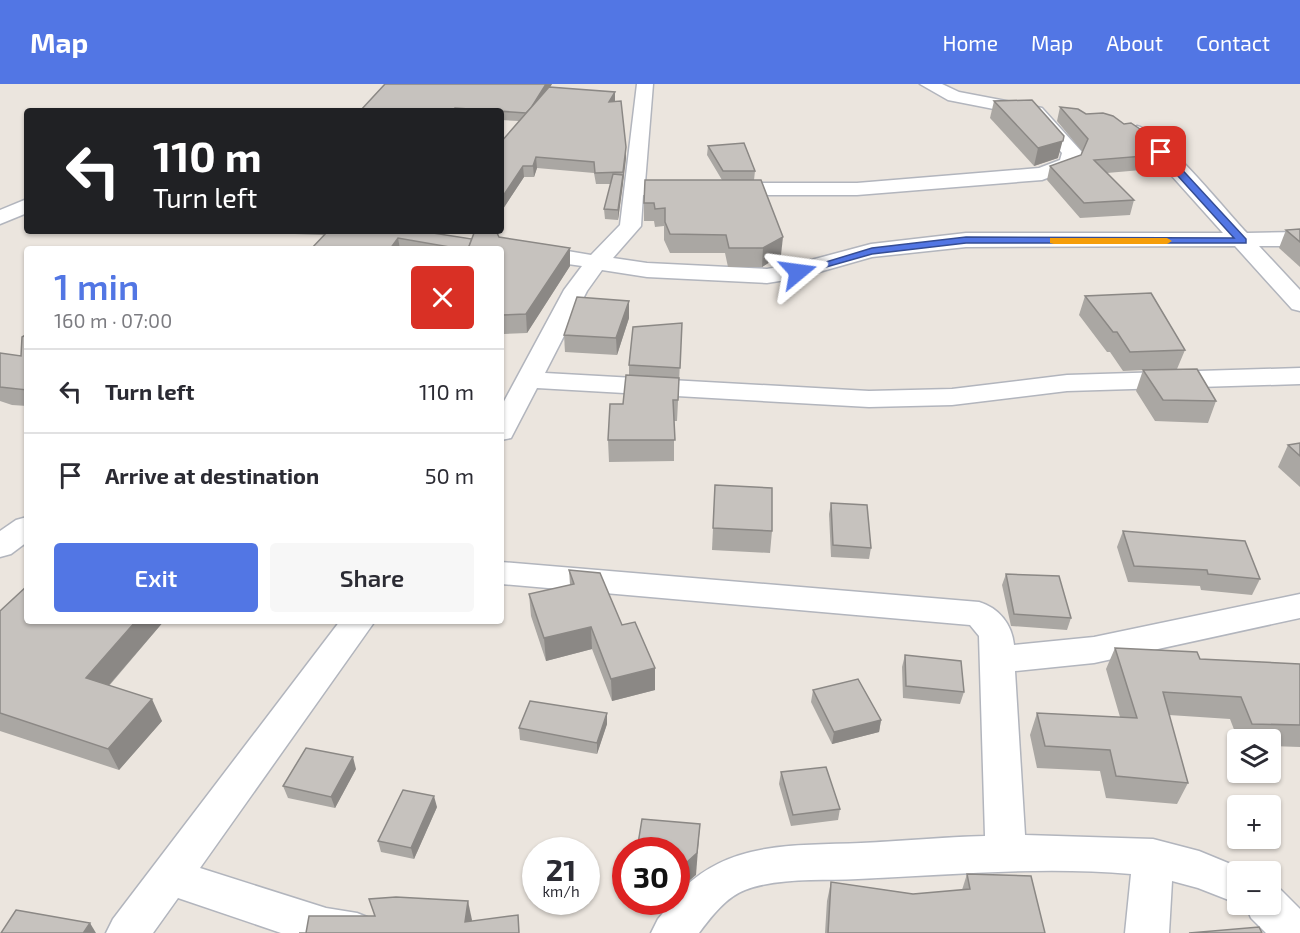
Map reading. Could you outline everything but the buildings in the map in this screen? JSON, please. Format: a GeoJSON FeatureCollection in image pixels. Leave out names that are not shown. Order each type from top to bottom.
{"type":"FeatureCollection","features":[{"type":"Feature","properties":{"kind":"street"},"geometry":{"type":"LineString","coordinates":[[504,426],[576,290],[596,263],[630,226],[645,84]]}},
{"type":"Feature","properties":{"kind":"street"},"geometry":{"type":"LineString","coordinates":[[928,84],[954,96],[1066,116]]}},
{"type":"Feature","properties":{"kind":"street"},"geometry":{"type":"LineString","coordinates":[[633,189],[857,189],[1042,174],[1062,167],[1072,158],[1069,146],[1036,112]]}},
{"type":"Feature","properties":{"kind":"street"},"geometry":{"type":"LineString","coordinates":[[1116,123],[1132,129],[1161,152],[1300,304]]}},
{"type":"Feature","properties":{"kind":"street"},"geometry":{"type":"LineString","coordinates":[[0,218],[24,206]]}},
{"type":"Feature","properties":{"kind":"street"},"geometry":{"type":"LineString","coordinates":[[511,248],[596,263],[688,274],[767,276],[798,272],[872,251],[956,241],[1300,239]]}},
{"type":"Feature","properties":{"kind":"street"},"geometry":{"type":"LineString","coordinates":[[527,380],[869,399],[952,397],[1067,383],[1300,376]]}},
{"type":"Feature","properties":{"kind":"street"},"geometry":{"type":"LineString","coordinates":[[0,546],[24,529]]}},
{"type":"Feature","properties":{"kind":"street"},"geometry":{"type":"LineString","coordinates":[[504,573],[734,595],[961,610],[979,614],[990,624],[996,636],[1006,851]]}},
{"type":"Feature","properties":{"kind":"street"},"geometry":{"type":"LineString","coordinates":[[997,660],[1094,650],[1300,606]]}},
{"type":"Feature","properties":{"kind":"street"},"geometry":{"type":"LineString","coordinates":[[128,933],[356,624]]}},
{"type":"Feature","properties":{"kind":"street"},"geometry":{"type":"LineString","coordinates":[[673,933],[704,896],[738,873],[778,867],[1006,851],[1153,857],[1215,873],[1227,880]]}},
{"type":"Feature","properties":{"kind":"street"},"geometry":{"type":"LineString","coordinates":[[1147,933],[1153,857]]}},
{"type":"Feature","properties":{"kind":"street"},"geometry":{"type":"LineString","coordinates":[[170,877],[326,928],[357,933]]}},
{"type":"Feature","properties":{"kind":"street"},"geometry":{"type":"LineString","coordinates":[[1277,915],[1296,933]]}},
{"type":"Feature","properties":{"kind":"slow traffic"},"geometry":{"type":"LineString","coordinates":[[1054,241],[1167,241]]}},
{"type":"Feature","properties":{"kind":"route"},"geometry":{"type":"LineString","coordinates":[[798,272],[872,251],[912,244],[966,240],[1243,241],[1161,152]]}}]}
